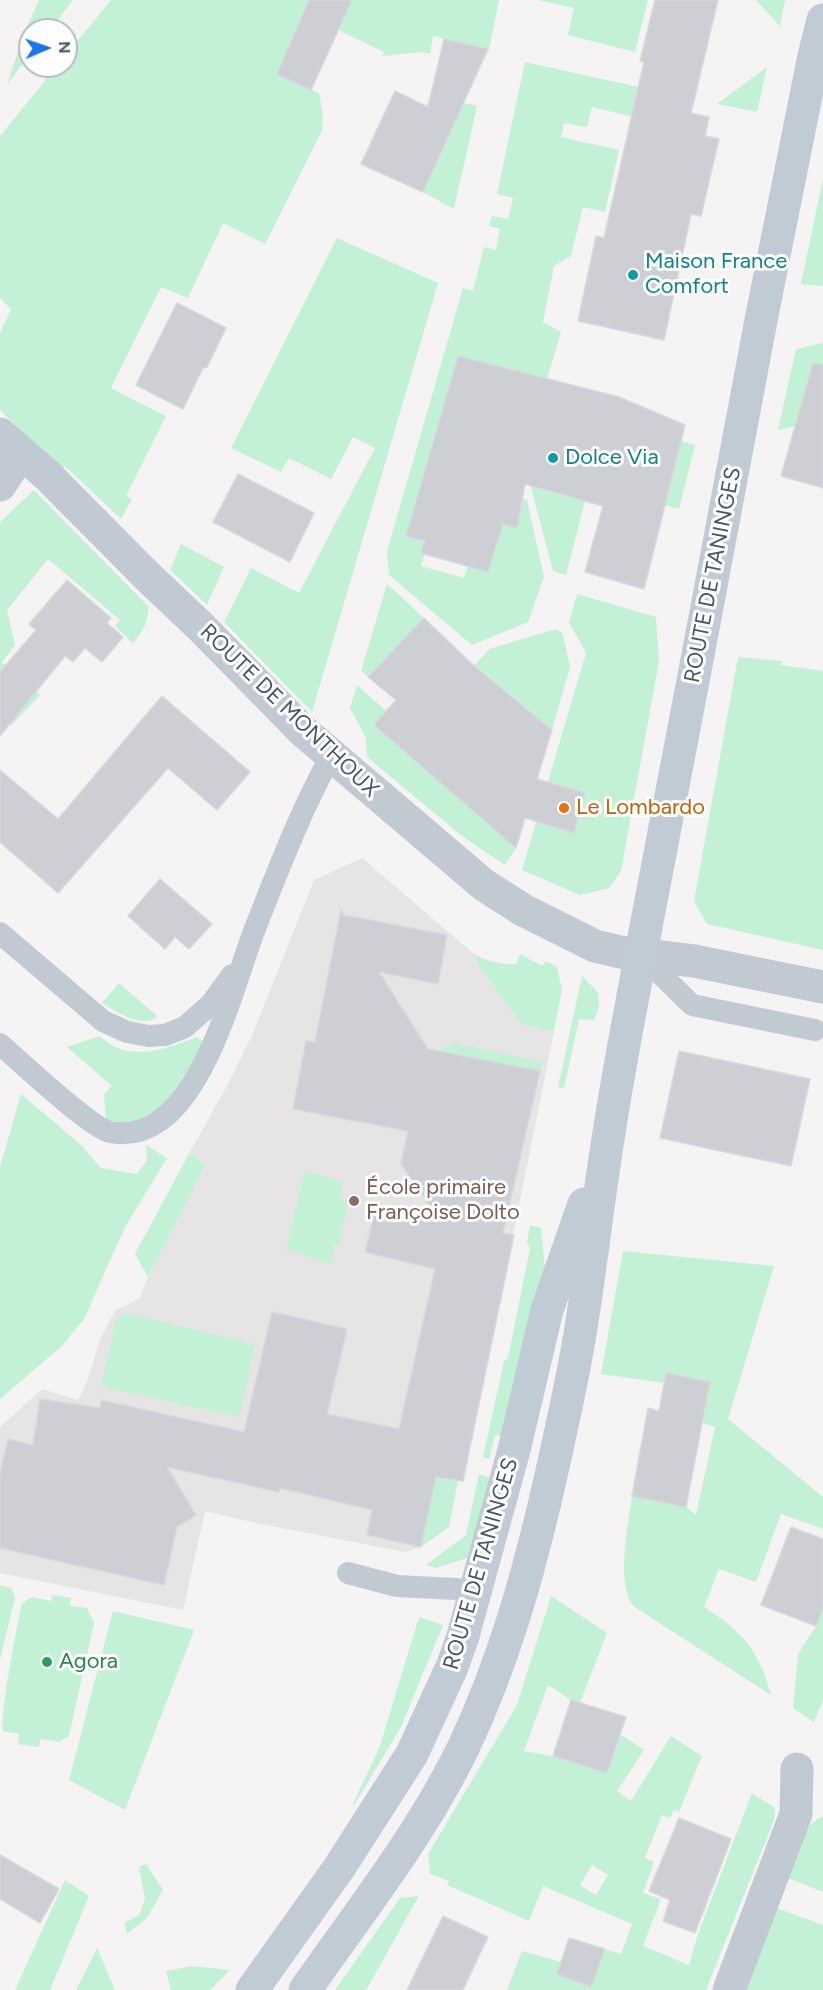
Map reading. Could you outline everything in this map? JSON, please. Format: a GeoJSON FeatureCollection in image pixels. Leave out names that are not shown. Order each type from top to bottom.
{"type":"FeatureCollection","features":[{"type":"Feature","properties":{"kind":"main road","name":"ROUTE DE TANINGES"},"geometry":{"type":"LineString","coordinates":[[305,1990],[421,1824],[467,1740],[506,1643],[532,1556],[569,1394],[580,1334],[609,1131],[641,955],[762,316],[823,20]]}},
{"type":"Feature","properties":{"kind":"main road","name":"ROUTE DE TANINGES"},"geometry":{"type":"LineString","coordinates":[[252,1990],[339,1869],[412,1754],[452,1667],[463,1636],[514,1450],[547,1310],[609,1131]]}},
{"type":"Feature","properties":{"kind":"street","name":"ROUTE DE MONTHOUX"},"geometry":{"type":"LineString","coordinates":[[11,443],[202,628],[303,731],[484,885],[523,910],[595,946],[641,955],[666,956],[823,987]]}},
{"type":"Feature","properties":{"kind":"street"},"geometry":{"type":"LineString","coordinates":[[0,485],[11,443]]}},
{"type":"Feature","properties":{"kind":"street"},"geometry":{"type":"LineString","coordinates":[[729,1990],[796,1814],[797,1769]]}},
{"type":"Feature","properties":{"kind":"lane"},"geometry":{"type":"LineString","coordinates":[[0,1044],[81,1113],[107,1131],[131,1134],[151,1126],[171,1112],[188,1089],[220,1033],[243,959],[312,791],[331,756]]}},
{"type":"Feature","properties":{"kind":"lane"},"geometry":{"type":"LineString","coordinates":[[0,933],[103,1021],[128,1032],[149,1036],[165,1035],[185,1027],[211,1004],[243,959]]}},
{"type":"Feature","properties":{"kind":"lane"},"geometry":{"type":"LineString","coordinates":[[641,955],[692,1005],[814,1030]]}},
{"type":"Feature","properties":{"kind":"lane"},"geometry":{"type":"LineString","coordinates":[[348,1573],[397,1586],[475,1590]]}},
{"type":"Feature","properties":{"kind":"shaded area","name":"École primaire Françoise Dolto"},"geometry":{"type":"Polygon","coordinates":[[[362,858],[474,954],[477,963],[521,1024],[554,1032],[463,1481],[437,1476],[421,1547],[405,1552],[205,1511],[183,1610],[0,1573],[0,1427],[42,1389],[78,1400],[88,1379],[100,1339],[115,1311],[140,1298],[148,1277],[205,1166],[190,1152],[253,1033],[314,880],[362,858]]]}},
{"type":"Feature","properties":{"kind":"green space"},"geometry":{"type":"Polygon","coordinates":[[[39,0],[73,0],[59,18],[31,18],[39,0]]]}},
{"type":"Feature","properties":{"kind":"green space"},"geometry":{"type":"Polygon","coordinates":[[[111,0],[499,0],[489,50],[433,36],[430,54],[422,52],[382,56],[384,52],[303,13],[277,74],[319,93],[323,117],[322,130],[265,244],[223,223],[188,298],[161,287],[111,388],[166,416],[126,496],[132,499],[121,519],[65,466],[62,470],[0,410],[0,333],[11,309],[0,298],[0,136],[47,78],[78,78],[78,40],[111,0]]]}},
{"type":"Feature","properties":{"kind":"green space"},"geometry":{"type":"Polygon","coordinates":[[[538,0],[648,0],[635,52],[568,35],[574,8],[538,0]]]}},
{"type":"Feature","properties":{"kind":"green space"},"geometry":{"type":"Polygon","coordinates":[[[756,0],[785,0],[780,26],[756,0]]]}},
{"type":"Feature","properties":{"kind":"green space"},"geometry":{"type":"Polygon","coordinates":[[[18,52],[18,70],[7,84],[18,52]]]}},
{"type":"Feature","properties":{"kind":"green space"},"geometry":{"type":"Polygon","coordinates":[[[525,62],[665,93],[637,118],[592,107],[587,127],[564,123],[561,137],[619,150],[605,212],[583,207],[571,256],[554,266],[543,322],[561,332],[547,379],[458,357],[406,535],[425,541],[421,552],[425,554],[421,566],[464,578],[468,566],[488,572],[503,524],[517,528],[522,497],[527,500],[544,577],[528,622],[472,645],[389,575],[387,551],[463,288],[473,291],[484,247],[496,250],[500,229],[489,226],[492,216],[508,219],[513,198],[497,194],[525,62]]]}},
{"type":"Feature","properties":{"kind":"green space"},"geometry":{"type":"Polygon","coordinates":[[[767,67],[757,112],[717,104],[767,67]]]}},
{"type":"Feature","properties":{"kind":"green space"},"geometry":{"type":"Polygon","coordinates":[[[431,95],[477,106],[454,209],[423,192],[455,120],[426,106],[431,95]]]}},
{"type":"Feature","properties":{"kind":"green space"},"geometry":{"type":"Polygon","coordinates":[[[823,178],[823,286],[801,284],[823,178]]]}},
{"type":"Feature","properties":{"kind":"green space"},"geometry":{"type":"Polygon","coordinates":[[[337,238],[438,283],[312,712],[224,622],[251,568],[299,593],[375,448],[353,437],[331,479],[289,458],[281,472],[231,448],[337,238]]]}},
{"type":"Feature","properties":{"kind":"green space"},"geometry":{"type":"Polygon","coordinates":[[[823,343],[823,368],[812,366],[796,426],[778,430],[796,349],[823,343]]]}},
{"type":"Feature","properties":{"kind":"green space"},"geometry":{"type":"Polygon","coordinates":[[[681,441],[695,445],[679,509],[665,505],[681,441]]]}},
{"type":"Feature","properties":{"kind":"green space"},"geometry":{"type":"Polygon","coordinates":[[[528,476],[547,491],[585,501],[566,575],[553,571],[528,476]]]}},
{"type":"Feature","properties":{"kind":"green space"},"geometry":{"type":"Polygon","coordinates":[[[34,490],[148,606],[148,612],[145,626],[133,643],[115,626],[120,620],[48,559],[7,610],[15,645],[2,662],[40,695],[11,726],[0,717],[0,522],[34,490]]]}},
{"type":"Feature","properties":{"kind":"green space"},"geometry":{"type":"Polygon","coordinates":[[[181,544],[224,567],[207,605],[170,570],[181,544]]]}},
{"type":"Feature","properties":{"kind":"green space"},"geometry":{"type":"Polygon","coordinates":[[[387,584],[424,618],[368,677],[361,671],[387,584]]]}},
{"type":"Feature","properties":{"kind":"green space"},"geometry":{"type":"Polygon","coordinates":[[[577,594],[656,617],[659,661],[621,871],[609,888],[580,895],[522,870],[586,653],[569,622],[577,594]]]}},
{"type":"Feature","properties":{"kind":"green space"},"geometry":{"type":"Polygon","coordinates":[[[556,629],[563,634],[570,667],[552,730],[475,665],[489,649],[556,629]]]}},
{"type":"Feature","properties":{"kind":"green space"},"geometry":{"type":"Polygon","coordinates":[[[738,657],[782,661],[781,665],[823,671],[823,950],[707,924],[694,901],[738,657]]]}},
{"type":"Feature","properties":{"kind":"green space"},"geometry":{"type":"Polygon","coordinates":[[[357,685],[386,711],[374,725],[516,848],[505,865],[462,836],[367,757],[366,738],[350,708],[357,685]]]}},
{"type":"Feature","properties":{"kind":"green space"},"geometry":{"type":"Polygon","coordinates":[[[474,954],[489,961],[516,964],[520,954],[542,966],[546,961],[557,967],[562,989],[554,1032],[521,1024],[477,963],[474,954]]]}},
{"type":"Feature","properties":{"kind":"green space"},"geometry":{"type":"Polygon","coordinates":[[[582,976],[598,992],[599,1007],[594,1020],[579,1019],[564,1089],[558,1087],[582,976]]]}},
{"type":"Feature","properties":{"kind":"green space"},"geometry":{"type":"Polygon","coordinates":[[[119,983],[158,1017],[144,1021],[136,1020],[102,1003],[119,983]]]}},
{"type":"Feature","properties":{"kind":"green space"},"geometry":{"type":"Polygon","coordinates":[[[100,1036],[111,1045],[134,1052],[173,1046],[197,1037],[205,1043],[195,1062],[162,1107],[131,1124],[106,1120],[104,1094],[112,1086],[67,1047],[100,1036]]]}},
{"type":"Feature","properties":{"kind":"green space"},"geometry":{"type":"Polygon","coordinates":[[[454,1043],[542,1062],[540,1071],[437,1051],[454,1043]]]}},
{"type":"Feature","properties":{"kind":"green space"},"geometry":{"type":"Polygon","coordinates":[[[21,1094],[82,1146],[101,1168],[137,1174],[147,1160],[146,1145],[167,1158],[125,1227],[84,1319],[62,1346],[0,1399],[0,1167],[21,1094]]]}},
{"type":"Feature","properties":{"kind":"green space"},"geometry":{"type":"Polygon","coordinates":[[[190,1152],[205,1166],[148,1277],[135,1254],[190,1152]]]}},
{"type":"Feature","properties":{"kind":"green space"},"geometry":{"type":"Polygon","coordinates":[[[305,1171],[343,1182],[339,1200],[348,1202],[339,1245],[334,1244],[331,1264],[286,1249],[305,1171]]]}},
{"type":"Feature","properties":{"kind":"green space"},"geometry":{"type":"Polygon","coordinates":[[[530,1225],[541,1228],[546,1278],[505,1437],[495,1435],[489,1459],[483,1457],[504,1361],[508,1358],[530,1248],[527,1242],[530,1225]]]}},
{"type":"Feature","properties":{"kind":"green space"},"geometry":{"type":"Polygon","coordinates":[[[623,1251],[774,1266],[728,1419],[823,1497],[823,1529],[781,1514],[756,1582],[719,1569],[704,1607],[730,1625],[748,1643],[761,1666],[771,1695],[636,1608],[629,1599],[624,1571],[632,1496],[686,1507],[696,1515],[715,1427],[703,1423],[710,1382],[666,1374],[664,1383],[601,1374],[623,1251]]]}},
{"type":"Feature","properties":{"kind":"green space"},"geometry":{"type":"Polygon","coordinates":[[[125,1313],[255,1344],[239,1417],[101,1386],[116,1320],[125,1313]]]}},
{"type":"Feature","properties":{"kind":"green space"},"geometry":{"type":"Polygon","coordinates":[[[479,1474],[494,1479],[467,1558],[436,1568],[426,1565],[466,1535],[479,1474]]]}},
{"type":"Feature","properties":{"kind":"green space"},"geometry":{"type":"Polygon","coordinates":[[[437,1476],[458,1481],[449,1527],[421,1547],[437,1476]]]}},
{"type":"Feature","properties":{"kind":"green space"},"geometry":{"type":"Polygon","coordinates":[[[0,1585],[11,1588],[15,1597],[0,1660],[0,1585]]]}},
{"type":"Feature","properties":{"kind":"green space","name":"Agora"},"geometry":{"type":"Polygon","coordinates":[[[52,1595],[71,1598],[70,1606],[87,1608],[94,1623],[69,1736],[59,1742],[40,1739],[39,1747],[18,1744],[19,1734],[3,1731],[3,1721],[22,1603],[32,1597],[51,1601],[52,1595]]]}},
{"type":"Feature","properties":{"kind":"green space"},"geometry":{"type":"Polygon","coordinates":[[[551,1596],[607,1633],[580,1703],[548,1685],[524,1751],[553,1756],[607,1773],[620,1734],[644,1750],[617,1791],[631,1801],[671,1736],[702,1756],[679,1812],[674,1810],[670,1818],[662,1815],[645,1858],[654,1862],[643,1893],[661,1899],[643,1946],[689,1965],[698,1934],[752,1793],[775,1808],[774,1820],[706,1990],[507,1990],[522,1951],[561,1962],[557,1974],[590,1986],[605,1949],[621,1954],[632,1924],[543,1886],[529,1921],[447,1885],[449,1881],[430,1874],[428,1854],[517,1705],[551,1596]],[[592,1865],[580,1885],[596,1895],[608,1875],[592,1865]]]}},
{"type":"Feature","properties":{"kind":"green space"},"geometry":{"type":"Polygon","coordinates":[[[823,1607],[823,1700],[814,1722],[793,1708],[798,1654],[816,1626],[823,1607]]]}},
{"type":"Feature","properties":{"kind":"green space"},"geometry":{"type":"Polygon","coordinates":[[[113,1611],[194,1630],[125,1810],[69,1780],[113,1611]]]}},
{"type":"Feature","properties":{"kind":"green space"},"geometry":{"type":"Polygon","coordinates":[[[419,1617],[443,1625],[401,1727],[354,1805],[380,1746],[419,1617]]]}},
{"type":"Feature","properties":{"kind":"green space"},"geometry":{"type":"Polygon","coordinates":[[[823,1816],[823,1892],[788,1878],[810,1824],[823,1816]]]}},
{"type":"Feature","properties":{"kind":"green space"},"geometry":{"type":"Polygon","coordinates":[[[146,1864],[163,1890],[147,1918],[127,1934],[124,1923],[139,1915],[145,1899],[139,1867],[146,1864]]]}},
{"type":"Feature","properties":{"kind":"green space"},"geometry":{"type":"Polygon","coordinates":[[[65,1880],[89,1896],[50,1990],[15,1990],[65,1880]]]}},
{"type":"Feature","properties":{"kind":"green space"},"geometry":{"type":"Polygon","coordinates":[[[419,1896],[366,1990],[335,1990],[400,1898],[419,1896]]]}},
{"type":"Feature","properties":{"kind":"green space"},"geometry":{"type":"Polygon","coordinates":[[[774,1907],[823,1925],[823,1990],[744,1990],[774,1907]]]}},
{"type":"Feature","properties":{"kind":"green space"},"geometry":{"type":"Polygon","coordinates":[[[97,1948],[115,1990],[76,1990],[97,1948]]]}},
{"type":"Feature","properties":{"kind":"green space"},"geometry":{"type":"Polygon","coordinates":[[[191,1966],[230,1970],[210,1990],[171,1990],[166,1971],[191,1966]]]}},
{"type":"Feature","properties":{"kind":"building"},"geometry":{"type":"Polygon","coordinates":[[[309,0],[352,0],[311,90],[277,74],[309,0]]]}},
{"type":"Feature","properties":{"kind":"building"},"geometry":{"type":"Polygon","coordinates":[[[655,0],[718,0],[691,113],[709,117],[705,136],[719,139],[701,216],[691,214],[664,340],[578,321],[596,236],[604,238],[644,62],[640,61],[655,0]]]}},
{"type":"Feature","properties":{"kind":"building"},"geometry":{"type":"Polygon","coordinates":[[[444,39],[488,49],[423,192],[361,164],[395,91],[428,107],[444,39]]]}},
{"type":"Feature","properties":{"kind":"building"},"geometry":{"type":"Polygon","coordinates":[[[177,303],[226,328],[183,409],[136,385],[177,303]]]}},
{"type":"Feature","properties":{"kind":"building","name":"Dolce Via"},"geometry":{"type":"Polygon","coordinates":[[[458,356],[619,397],[685,425],[644,589],[585,572],[603,506],[525,484],[517,528],[503,524],[488,572],[421,553],[425,541],[406,536],[458,356]]]}},
{"type":"Feature","properties":{"kind":"building"},"geometry":{"type":"Polygon","coordinates":[[[813,363],[823,365],[823,488],[781,476],[813,363]]]}},
{"type":"Feature","properties":{"kind":"building"},"geometry":{"type":"Polygon","coordinates":[[[238,474],[314,513],[290,562],[213,522],[238,474]]]}},
{"type":"Feature","properties":{"kind":"building"},"geometry":{"type":"Polygon","coordinates":[[[67,580],[111,618],[107,623],[123,637],[102,662],[85,648],[73,662],[65,656],[0,736],[0,672],[36,630],[29,624],[67,580]]]}},
{"type":"Feature","properties":{"kind":"building"},"geometry":{"type":"Polygon","coordinates":[[[424,618],[471,663],[552,730],[537,779],[585,793],[574,833],[525,818],[516,848],[374,725],[396,700],[368,677],[424,618]]]}},
{"type":"Feature","properties":{"kind":"building"},"geometry":{"type":"Polygon","coordinates":[[[162,696],[250,772],[217,810],[168,768],[58,893],[0,842],[0,770],[58,819],[162,696]]]}},
{"type":"Feature","properties":{"kind":"building"},"geometry":{"type":"Polygon","coordinates":[[[160,879],[212,924],[189,949],[175,937],[165,949],[128,916],[160,879]]]}},
{"type":"Feature","properties":{"kind":"building"},"geometry":{"type":"Polygon","coordinates":[[[341,910],[344,915],[447,935],[438,984],[379,972],[428,1049],[540,1071],[503,1233],[514,1235],[463,1481],[436,1477],[421,1547],[367,1535],[372,1510],[280,1488],[279,1492],[167,1467],[196,1515],[177,1527],[164,1585],[0,1548],[0,1473],[8,1439],[33,1445],[40,1399],[100,1408],[101,1400],[244,1432],[272,1312],[347,1329],[327,1414],[399,1429],[435,1269],[365,1252],[376,1207],[440,1221],[401,1164],[408,1131],[293,1109],[306,1041],[315,1042],[341,910]]]}},
{"type":"Feature","properties":{"kind":"building"},"geometry":{"type":"Polygon","coordinates":[[[679,1051],[810,1079],[791,1166],[660,1138],[679,1051]]]}},
{"type":"Feature","properties":{"kind":"building"},"geometry":{"type":"Polygon","coordinates":[[[666,1373],[710,1382],[686,1507],[632,1496],[648,1408],[659,1411],[666,1373]]]}},
{"type":"Feature","properties":{"kind":"building"},"geometry":{"type":"Polygon","coordinates":[[[791,1527],[823,1539],[823,1607],[816,1626],[761,1605],[791,1527]]]}},
{"type":"Feature","properties":{"kind":"building"},"geometry":{"type":"Polygon","coordinates":[[[571,1700],[626,1717],[607,1773],[553,1756],[571,1700]]]}},
{"type":"Feature","properties":{"kind":"building"},"geometry":{"type":"Polygon","coordinates":[[[679,1818],[731,1839],[695,1933],[663,1921],[670,1900],[649,1891],[679,1818]]]}},
{"type":"Feature","properties":{"kind":"building"},"geometry":{"type":"Polygon","coordinates":[[[0,1855],[59,1889],[40,1923],[0,1899],[0,1855]]]}},
{"type":"Feature","properties":{"kind":"building"},"geometry":{"type":"Polygon","coordinates":[[[443,1916],[488,1937],[463,1990],[407,1990],[443,1916]]]}},
{"type":"Feature","properties":{"kind":"building"},"geometry":{"type":"Polygon","coordinates":[[[569,1938],[605,1949],[591,1987],[557,1974],[569,1938]]]}},
{"type":"Feature","properties":{"kind":"place","name":"Maison France Comfort"},"geometry":{"type":"Point","coordinates":[633,275]}},
{"type":"Feature","properties":{"kind":"place","name":"Dolce Via"},"geometry":{"type":"Point","coordinates":[553,458]}},
{"type":"Feature","properties":{"kind":"place","name":"Le Lombardo"},"geometry":{"type":"Point","coordinates":[564,808]}},
{"type":"Feature","properties":{"kind":"place","name":"École primaire Françoise Dolto"},"geometry":{"type":"Point","coordinates":[354,1201]}},
{"type":"Feature","properties":{"kind":"place","name":"Agora"},"geometry":{"type":"Point","coordinates":[47,1662]}}]}
